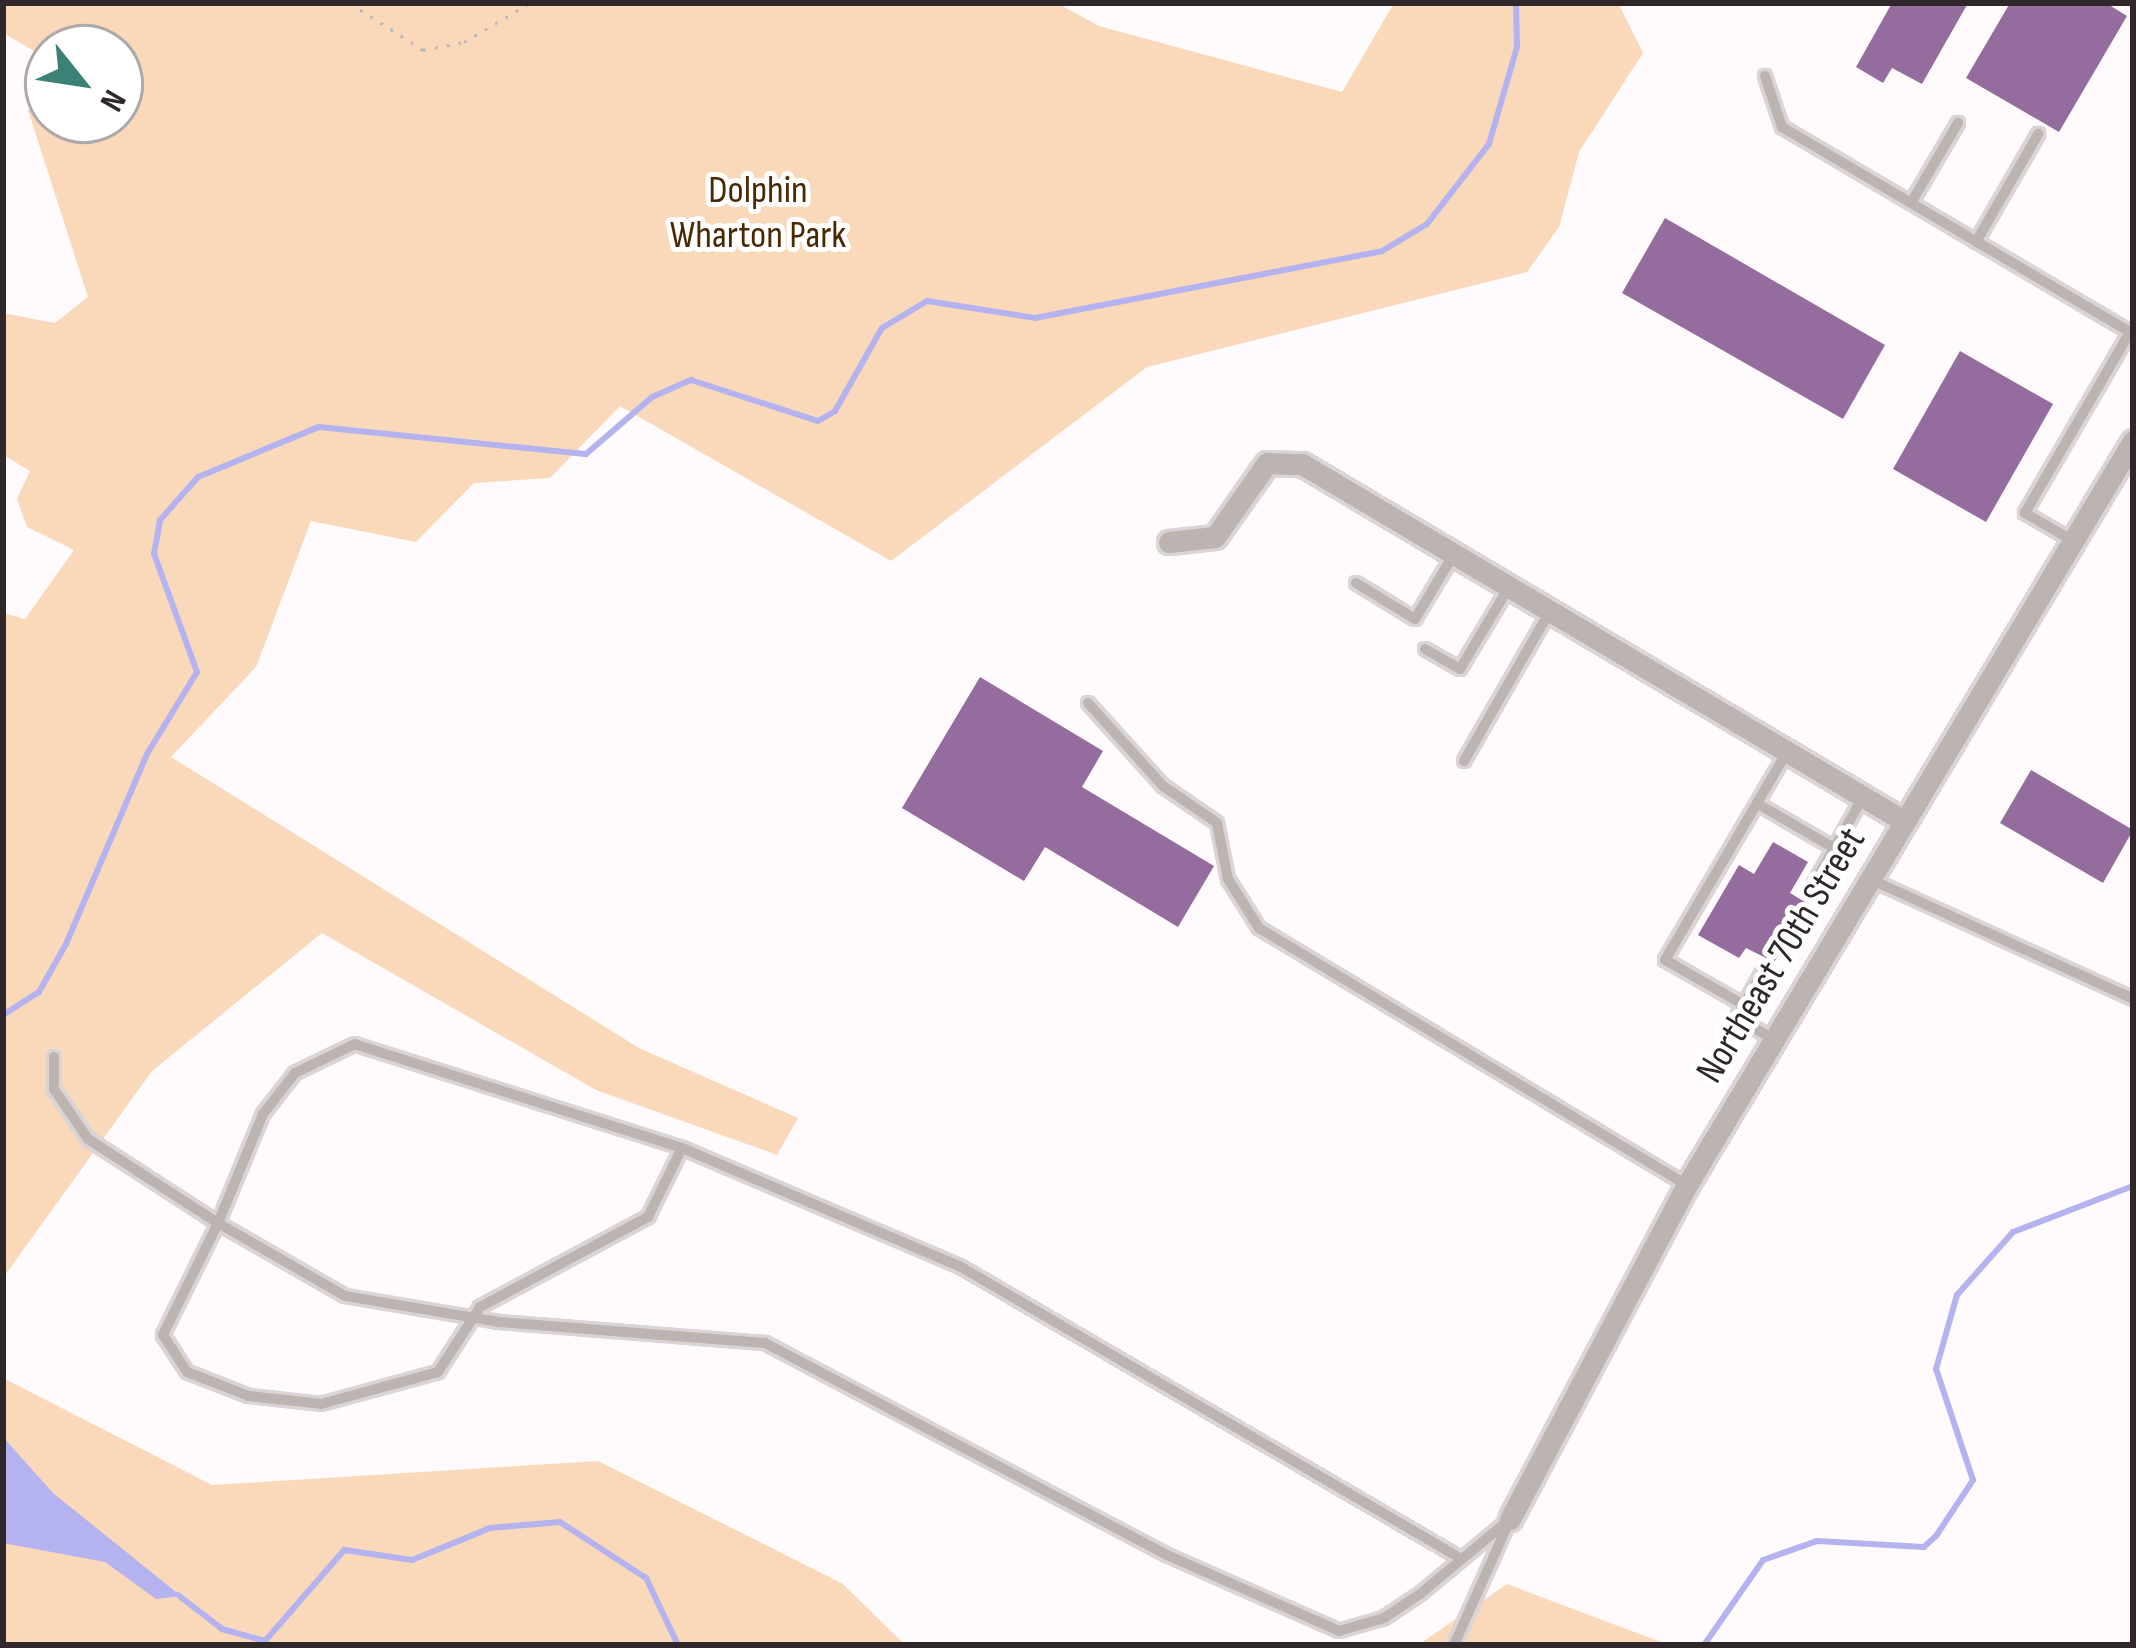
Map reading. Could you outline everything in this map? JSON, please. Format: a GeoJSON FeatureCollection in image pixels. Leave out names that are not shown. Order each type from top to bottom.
{"type":"FeatureCollection","features":[{"type":"Feature","properties":{"kind":"street","name":"Northeast 70th Street"},"geometry":{"type":"LineString","coordinates":[[1510,1519],[1687,1185],[2130,451]]}},
{"type":"Feature","properties":{"kind":"street"},"geometry":{"type":"LineString","coordinates":[[1169,542],[1215,537],[1250,477],[1286,459],[1904,821]]}},
{"type":"Feature","properties":{"kind":"lane"},"geometry":{"type":"LineString","coordinates":[[1765,76],[1782,127],[2132,333],[2025,513],[2073,541]]}},
{"type":"Feature","properties":{"kind":"lane"},"geometry":{"type":"LineString","coordinates":[[1911,203],[1958,123]]}},
{"type":"Feature","properties":{"kind":"lane"},"geometry":{"type":"LineString","coordinates":[[1976,242],[2038,134]]}},
{"type":"Feature","properties":{"kind":"lane"},"geometry":{"type":"LineString","coordinates":[[1356,583],[1414,619],[1454,554]]}},
{"type":"Feature","properties":{"kind":"lane"},"geometry":{"type":"LineString","coordinates":[[1425,649],[1460,669],[1509,587]]}},
{"type":"Feature","properties":{"kind":"lane"},"geometry":{"type":"LineString","coordinates":[[1464,761],[1550,611]]}},
{"type":"Feature","properties":{"kind":"lane"},"geometry":{"type":"LineString","coordinates":[[1088,703],[1163,786],[1216,823],[1228,879],[1259,928],[1687,1185]]}},
{"type":"Feature","properties":{"kind":"lane"},"geometry":{"type":"LineString","coordinates":[[1744,1005],[1665,960],[1786,752]]}},
{"type":"Feature","properties":{"kind":"lane"},"geometry":{"type":"LineString","coordinates":[[1811,889],[1863,797]]}},
{"type":"Feature","properties":{"kind":"lane"},"geometry":{"type":"LineString","coordinates":[[1758,804],[1834,848]]}},
{"type":"Feature","properties":{"kind":"lane"},"geometry":{"type":"LineString","coordinates":[[1870,879],[2133,999]]}},
{"type":"Feature","properties":{"kind":"lane"},"geometry":{"type":"LineString","coordinates":[[1764,969],[1736,1018],[1774,1040]]}},
{"type":"Feature","properties":{"kind":"lane"},"geometry":{"type":"LineString","coordinates":[[682,1148],[648,1217],[515,1283],[475,1319],[438,1372],[404,1388],[321,1404],[249,1396],[188,1372],[163,1335],[218,1223],[262,1114],[295,1073],[355,1044],[682,1148],[961,1268],[1460,1558]]}},
{"type":"Feature","properties":{"kind":"lane"},"geometry":{"type":"LineString","coordinates":[[54,1057],[54,1089],[88,1139],[218,1223],[345,1296],[475,1319],[765,1342],[1148,1545],[1339,1631],[1384,1618],[1510,1519]]}},
{"type":"Feature","properties":{"kind":"lane"},"geometry":{"type":"LineString","coordinates":[[1454,1645],[1510,1519]]}},
{"type":"Feature","properties":{"kind":"path"},"geometry":{"type":"LineString","coordinates":[[320,3],[348,3],[402,45],[436,50],[530,3]]}},
{"type":"Feature","properties":{"kind":"green space","name":"Dolphin Wharton Park"},"geometry":{"type":"Polygon","coordinates":[[[3,3],[1057,3],[1099,26],[1342,92],[1394,3],[1618,3],[1643,53],[1579,152],[1559,227],[1527,272],[1147,367],[891,561],[620,406],[550,478],[474,483],[416,542],[311,521],[256,667],[171,757],[639,1048],[798,1118],[777,1155],[596,1090],[322,933],[152,1071],[3,1278],[3,613],[25,619],[74,550],[27,527],[17,499],[30,471],[3,455],[3,313],[55,323],[88,297],[39,144],[144,144],[144,24],[24,24],[24,45],[3,33],[3,3]]]}},
{"type":"Feature","properties":{"kind":"green space"},"geometry":{"type":"Polygon","coordinates":[[[3,1378],[212,1485],[598,1461],[843,1584],[905,1645],[3,1645],[3,1378]]]}},
{"type":"Feature","properties":{"kind":"green space"},"geometry":{"type":"Polygon","coordinates":[[[1507,1584],[1669,1645],[1418,1645],[1507,1584]]]}},
{"type":"Feature","properties":{"kind":"water"},"geometry":{"type":"Polygon","coordinates":[[[3,1437],[53,1493],[181,1596],[156,1599],[105,1562],[3,1543],[3,1437]]]}},
{"type":"Feature","properties":{"kind":"building"},"geometry":{"type":"Polygon","coordinates":[[[1892,3],[1968,3],[1922,84],[1892,68],[1883,83],[1856,67],[1892,3]]]}},
{"type":"Feature","properties":{"kind":"building"},"geometry":{"type":"Polygon","coordinates":[[[2010,3],[2106,3],[2127,16],[2059,132],[1966,78],[2010,3]]]}},
{"type":"Feature","properties":{"kind":"building"},"geometry":{"type":"Polygon","coordinates":[[[1665,218],[1885,345],[1843,419],[1622,293],[1665,218]]]}},
{"type":"Feature","properties":{"kind":"building"},"geometry":{"type":"Polygon","coordinates":[[[1960,351],[2053,404],[1986,522],[1893,469],[1960,351]]]}},
{"type":"Feature","properties":{"kind":"building"},"geometry":{"type":"Polygon","coordinates":[[[980,677],[1103,751],[1082,787],[1214,866],[1178,927],[1045,847],[1024,881],[902,808],[980,677]]]}},
{"type":"Feature","properties":{"kind":"building"},"geometry":{"type":"Polygon","coordinates":[[[2031,770],[2133,830],[2103,883],[2000,823],[2031,770]]]}},
{"type":"Feature","properties":{"kind":"building"},"geometry":{"type":"Polygon","coordinates":[[[1773,842],[1808,862],[1790,893],[1810,905],[1774,962],[1746,948],[1739,958],[1698,935],[1739,865],[1754,874],[1773,842]]]}},
{"type":"Feature","properties":{"kind":"waterway"},"geometry":{"type":"LineString","coordinates":[[3,1015],[39,992],[66,944],[147,754],[197,672],[154,554],[160,520],[198,477],[319,427],[586,454],[652,397],[691,380],[818,421],[835,411],[882,328],[927,301],[1035,318],[1382,251],[1427,224],[1489,144],[1517,47],[1516,3]]}},
{"type":"Feature","properties":{"kind":"waterway"},"geometry":{"type":"LineString","coordinates":[[1704,1645],[1763,1560],[1817,1541],[1924,1547],[1936,1536],[1973,1480],[1936,1369],[1957,1295],[2013,1232],[2133,1186]]}},
{"type":"Feature","properties":{"kind":"waterway"},"geometry":{"type":"LineString","coordinates":[[178,1595],[222,1629],[265,1641],[344,1550],[412,1560],[490,1528],[560,1522],[646,1578],[678,1645]]}}]}
